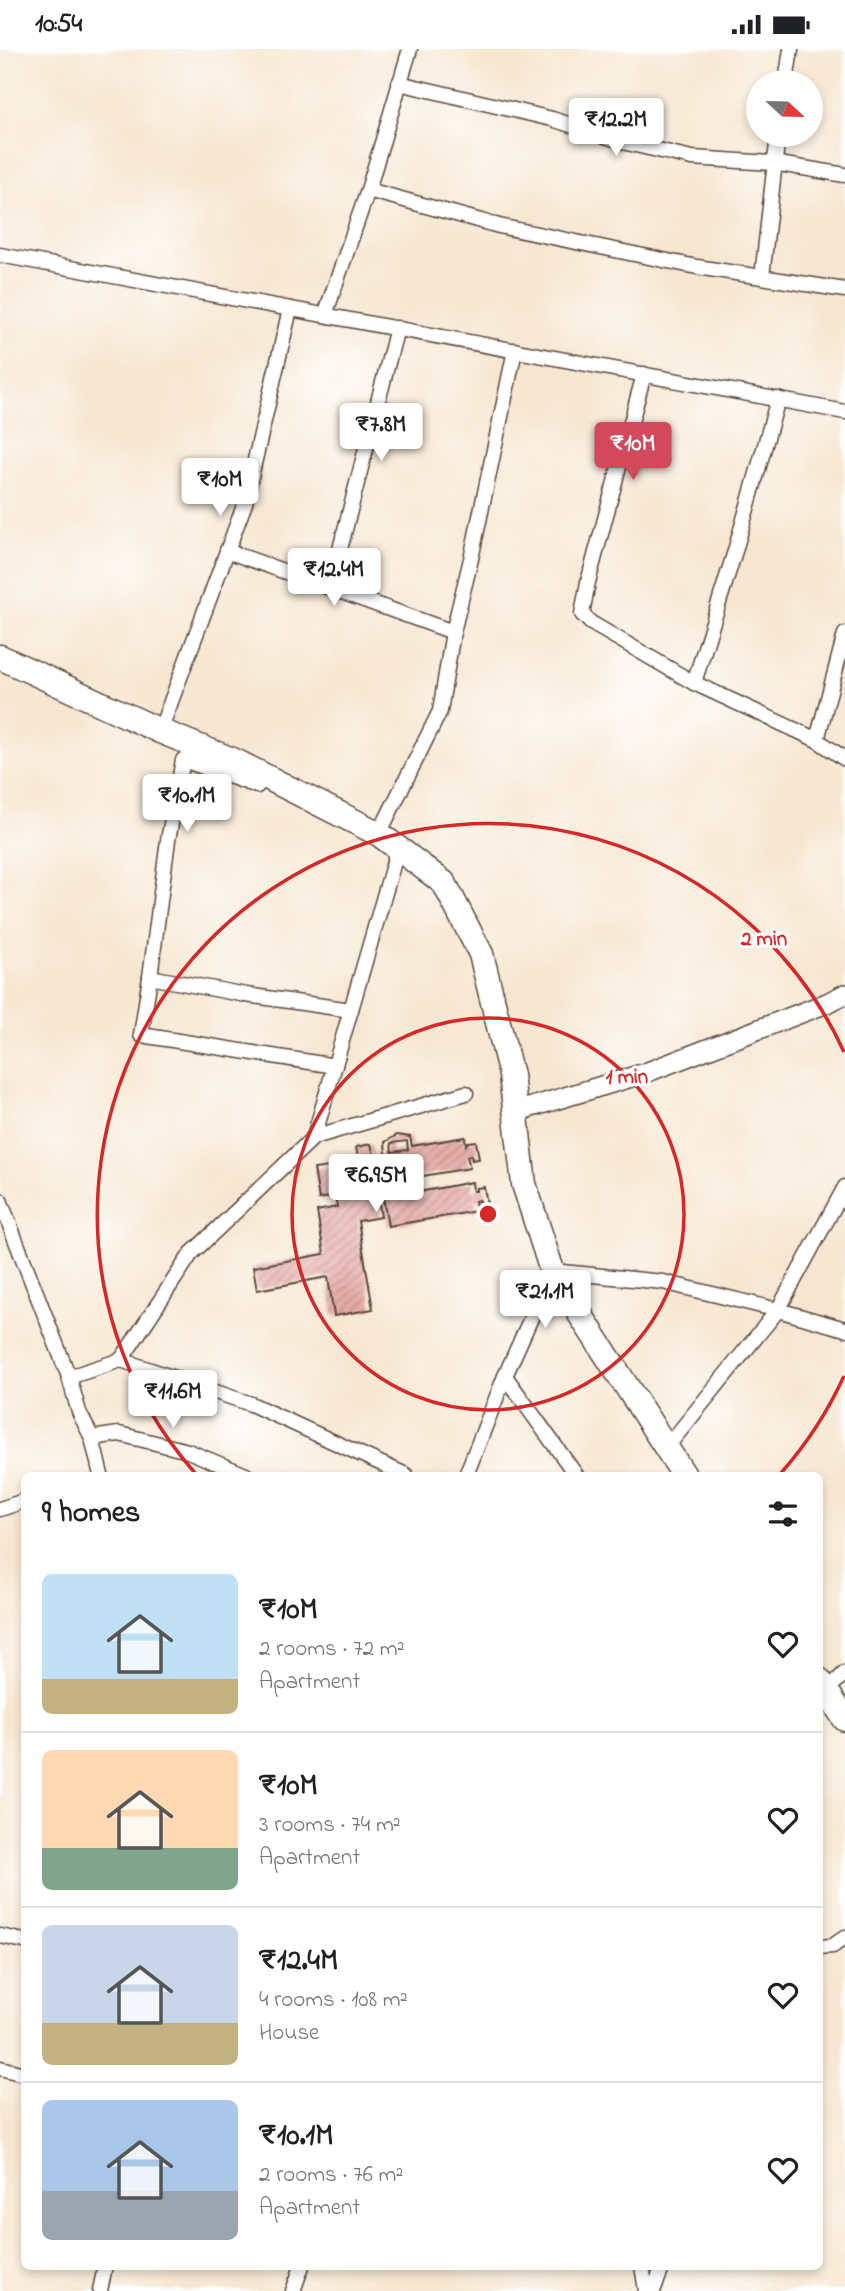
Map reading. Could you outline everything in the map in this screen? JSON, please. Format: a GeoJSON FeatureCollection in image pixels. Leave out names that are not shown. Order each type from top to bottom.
{"type":"FeatureCollection","features":[{"type":"Feature","properties":{"kind":"highway"},"geometry":{"type":"LineString","coordinates":[[0,657],[160,731],[237,761],[388,841],[444,883],[481,954],[511,1075],[524,1184],[552,1271],[682,1472]]}},
{"type":"Feature","properties":{"kind":"highway"},"geometry":{"type":"LineString","coordinates":[[823,1692],[845,1719]]}},
{"type":"Feature","properties":{"kind":"street"},"geometry":{"type":"LineString","coordinates":[[325,315],[368,190],[410,49]]}},
{"type":"Feature","properties":{"kind":"street"},"geometry":{"type":"LineString","coordinates":[[788,70],[791,49]]}},
{"type":"Feature","properties":{"kind":"street"},"geometry":{"type":"LineString","coordinates":[[399,83],[692,158],[774,163],[845,175]]}},
{"type":"Feature","properties":{"kind":"street"},"geometry":{"type":"LineString","coordinates":[[761,277],[776,147]]}},
{"type":"Feature","properties":{"kind":"street"},"geometry":{"type":"LineString","coordinates":[[368,190],[499,226],[697,267],[845,290]]}},
{"type":"Feature","properties":{"kind":"street"},"geometry":{"type":"LineString","coordinates":[[0,255],[845,412]]}},
{"type":"Feature","properties":{"kind":"street"},"geometry":{"type":"LineString","coordinates":[[160,731],[245,503],[290,309]]}},
{"type":"Feature","properties":{"kind":"street"},"geometry":{"type":"LineString","coordinates":[[330,588],[397,328]]}},
{"type":"Feature","properties":{"kind":"street"},"geometry":{"type":"LineString","coordinates":[[314,1137],[351,1010],[388,841],[440,711],[453,632],[515,350]]}},
{"type":"Feature","properties":{"kind":"street"},"geometry":{"type":"LineString","coordinates":[[643,374],[582,614],[592,623],[694,683],[817,740],[845,759]]}},
{"type":"Feature","properties":{"kind":"street"},"geometry":{"type":"LineString","coordinates":[[694,683],[736,551],[778,399]]}},
{"type":"Feature","properties":{"kind":"street"},"geometry":{"type":"LineString","coordinates":[[227,551],[453,632]]}},
{"type":"Feature","properties":{"kind":"street"},"geometry":{"type":"LineString","coordinates":[[817,740],[845,634]]}},
{"type":"Feature","properties":{"kind":"street"},"geometry":{"type":"LineString","coordinates":[[264,776],[257,786],[183,760],[168,840],[141,1035],[334,1066]]}},
{"type":"Feature","properties":{"kind":"street"},"geometry":{"type":"LineString","coordinates":[[150,977],[246,995],[351,1010]]}},
{"type":"Feature","properties":{"kind":"street"},"geometry":{"type":"LineString","coordinates":[[515,1112],[645,1073],[845,994]]}},
{"type":"Feature","properties":{"kind":"street"},"geometry":{"type":"LineString","coordinates":[[121,1360],[191,1254],[314,1137],[466,1093]]}},
{"type":"Feature","properties":{"kind":"street"},"geometry":{"type":"LineString","coordinates":[[666,1448],[778,1310],[845,1187]]}},
{"type":"Feature","properties":{"kind":"street"},"geometry":{"type":"LineString","coordinates":[[0,1200],[69,1377],[79,1412],[92,1438],[98,1472]]}},
{"type":"Feature","properties":{"kind":"street"},"geometry":{"type":"LineString","coordinates":[[467,1472],[505,1376],[552,1271],[663,1282],[845,1329]]}},
{"type":"Feature","properties":{"kind":"street"},"geometry":{"type":"LineString","coordinates":[[69,1377],[121,1360],[251,1404],[399,1472]]}},
{"type":"Feature","properties":{"kind":"street"},"geometry":{"type":"LineString","coordinates":[[505,1376],[574,1472]]}},
{"type":"Feature","properties":{"kind":"street"},"geometry":{"type":"LineString","coordinates":[[92,1438],[119,1434],[188,1451],[239,1472]]}},
{"type":"Feature","properties":{"kind":"street"},"geometry":{"type":"LineString","coordinates":[[0,1509],[21,1502]]}},
{"type":"Feature","properties":{"kind":"street"},"geometry":{"type":"LineString","coordinates":[[823,1689],[845,1673]]}},
{"type":"Feature","properties":{"kind":"street"},"geometry":{"type":"LineString","coordinates":[[0,1936],[21,1940]]}},
{"type":"Feature","properties":{"kind":"street"},"geometry":{"type":"LineString","coordinates":[[823,1947],[833,1946],[845,1937]]}},
{"type":"Feature","properties":{"kind":"street"},"geometry":{"type":"LineString","coordinates":[[0,2068],[21,2073]]}},
{"type":"Feature","properties":{"kind":"street"},"geometry":{"type":"LineString","coordinates":[[100,2291],[104,2270]]}},
{"type":"Feature","properties":{"kind":"street"},"geometry":{"type":"LineString","coordinates":[[293,2291],[301,2270]]}},
{"type":"Feature","properties":{"kind":"street"},"geometry":{"type":"LineString","coordinates":[[641,2270],[646,2291]]}},
{"type":"Feature","properties":{"kind":"street"},"geometry":{"type":"LineString","coordinates":[[653,2291],[661,2270]]}},
{"type":"Feature","properties":{"kind":"building"},"geometry":{"type":"Polygon","coordinates":[[[397,1135],[410,1137],[412,1146],[465,1137],[466,1145],[476,1141],[479,1159],[472,1160],[471,1155],[467,1156],[470,1168],[417,1177],[419,1192],[472,1182],[473,1191],[484,1187],[487,1204],[480,1205],[479,1200],[475,1201],[477,1211],[388,1226],[383,1198],[378,1198],[381,1217],[358,1221],[373,1309],[334,1316],[328,1277],[257,1290],[253,1267],[324,1254],[317,1211],[337,1207],[335,1196],[319,1199],[314,1169],[329,1167],[330,1172],[339,1170],[341,1178],[365,1174],[368,1192],[376,1191],[371,1161],[359,1163],[356,1147],[371,1144],[374,1156],[386,1155],[385,1142],[397,1135]],[[407,1141],[391,1143],[392,1152],[408,1150],[407,1141]]]}}]}
